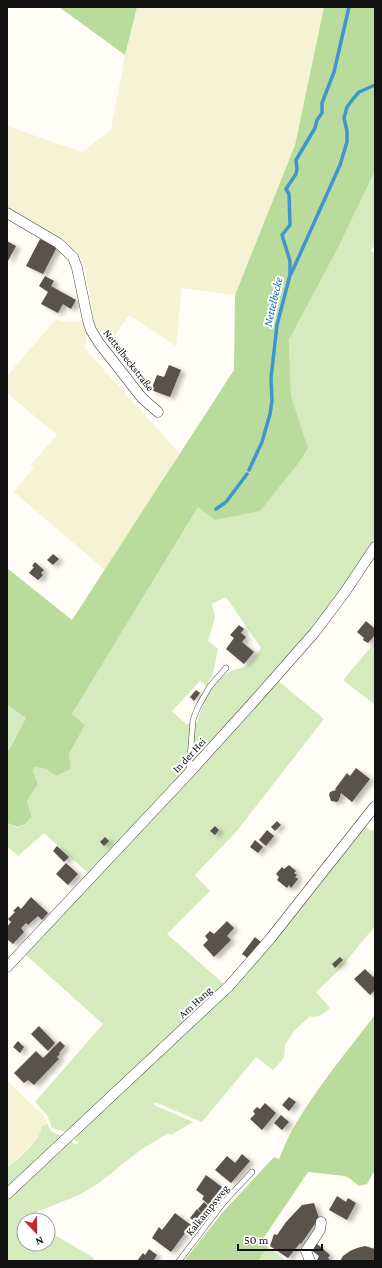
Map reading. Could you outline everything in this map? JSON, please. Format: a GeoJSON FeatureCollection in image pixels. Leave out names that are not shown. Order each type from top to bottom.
{"type":"FeatureCollection","features":[{"type":"Feature","properties":{"kind":"street","name":"Nettelbeckstraße"},"geometry":{"type":"LineString","coordinates":[[7,213],[58,243],[74,257],[91,330],[99,343],[142,398],[158,412]]}},
{"type":"Feature","properties":{"kind":"street","name":"In der Hei"},"geometry":{"type":"LineString","coordinates":[[7,967],[188,773],[315,632],[345,592],[375,547]]}},
{"type":"Feature","properties":{"kind":"street","name":"Am Hang"},"geometry":{"type":"LineString","coordinates":[[7,1194],[229,986],[270,939],[375,806]]}},
{"type":"Feature","properties":{"kind":"street"},"geometry":{"type":"LineString","coordinates":[[310,1261],[306,1251],[320,1230],[321,1222]]}},
{"type":"Feature","properties":{"kind":"lane"},"geometry":{"type":"LineString","coordinates":[[188,773],[193,720],[198,707],[210,686],[226,668]]}},
{"type":"Feature","properties":{"kind":"lane","name":"Kalkampsweg"},"geometry":{"type":"LineString","coordinates":[[179,1261],[224,1202],[252,1172]]}},
{"type":"Feature","properties":{"kind":"shaded area"},"geometry":{"type":"Polygon","coordinates":[[[137,7],[324,7],[295,145],[235,295],[182,288],[176,346],[129,315],[110,342],[95,326],[84,263],[77,251],[7,208],[7,126],[82,152],[111,130],[125,55],[137,7]]]}},
{"type":"Feature","properties":{"kind":"shaded area"},"geometry":{"type":"Polygon","coordinates":[[[56,319],[65,322],[84,321],[87,334],[85,349],[180,454],[105,570],[14,492],[34,467],[31,465],[57,435],[7,393],[7,376],[56,319]]]}},
{"type":"Feature","properties":{"kind":"shaded area"},"geometry":{"type":"Polygon","coordinates":[[[7,1081],[44,1116],[47,1124],[42,1126],[41,1131],[31,1145],[7,1168],[7,1081]]]}},
{"type":"Feature","properties":{"kind":"green space"},"geometry":{"type":"Polygon","coordinates":[[[59,7],[137,7],[125,55],[59,7]]]}},
{"type":"Feature","properties":{"kind":"green space"},"geometry":{"type":"Polygon","coordinates":[[[324,7],[375,7],[375,171],[338,248],[289,340],[291,395],[308,448],[300,461],[260,511],[215,520],[198,507],[72,714],[85,725],[69,754],[71,769],[56,776],[46,769],[35,767],[33,771],[38,784],[27,801],[32,817],[25,824],[18,827],[7,823],[7,753],[26,718],[7,705],[7,568],[72,620],[234,370],[235,295],[295,145],[324,7]]]}},
{"type":"Feature","properties":{"kind":"green space"},"geometry":{"type":"Polygon","coordinates":[[[375,171],[375,245],[371,250],[375,254],[375,557],[369,553],[311,633],[200,757],[92,871],[88,873],[44,833],[18,856],[7,846],[7,823],[18,828],[32,817],[27,801],[38,784],[33,771],[35,767],[46,769],[56,776],[71,769],[69,754],[85,725],[72,714],[198,507],[308,448],[291,395],[289,340],[338,248],[375,171]],[[226,597],[212,604],[215,618],[208,641],[218,649],[213,674],[206,686],[200,681],[172,711],[186,724],[197,723],[204,702],[216,683],[227,673],[249,663],[261,648],[226,597]]]}},
{"type":"Feature","properties":{"kind":"green space"},"geometry":{"type":"Polygon","coordinates":[[[375,642],[375,705],[343,680],[375,642]]]}},
{"type":"Feature","properties":{"kind":"green space"},"geometry":{"type":"Polygon","coordinates":[[[277,680],[324,719],[236,832],[195,875],[210,891],[167,934],[224,984],[66,1132],[52,1128],[47,1115],[35,1102],[103,1024],[26,955],[277,680]]]}},
{"type":"Feature","properties":{"kind":"green space"},"geometry":{"type":"Polygon","coordinates":[[[7,705],[26,718],[7,752],[7,705]]]}},
{"type":"Feature","properties":{"kind":"green space"},"geometry":{"type":"Polygon","coordinates":[[[365,826],[371,831],[375,828],[375,926],[338,971],[316,992],[330,1008],[323,1014],[316,1017],[310,1016],[294,1031],[285,1045],[284,1058],[273,1070],[256,1057],[202,1122],[155,1102],[154,1105],[193,1122],[171,1135],[168,1133],[139,1151],[99,1183],[79,1195],[36,1212],[16,1212],[16,1252],[56,1252],[56,1236],[94,1258],[93,1261],[7,1261],[7,1199],[69,1140],[75,1144],[79,1143],[71,1137],[198,1020],[365,826]]]}},
{"type":"Feature","properties":{"kind":"green space"},"geometry":{"type":"Polygon","coordinates":[[[375,1015],[375,1170],[367,1184],[359,1186],[345,1176],[308,1172],[261,1242],[268,1247],[258,1261],[184,1261],[222,1213],[274,1157],[279,1159],[288,1138],[313,1096],[375,1015]]]}},
{"type":"Feature","properties":{"kind":"green space"},"geometry":{"type":"Polygon","coordinates":[[[48,1124],[52,1131],[63,1136],[7,1189],[7,1168],[33,1143],[42,1126],[48,1124]]]}},
{"type":"Feature","properties":{"kind":"green space"},"geometry":{"type":"Polygon","coordinates":[[[268,1247],[286,1261],[258,1261],[268,1247]]]}},
{"type":"Feature","properties":{"kind":"building"},"geometry":{"type":"Polygon","coordinates":[[[40,239],[57,247],[43,274],[26,266],[40,239]]]}},
{"type":"Feature","properties":{"kind":"building"},"geometry":{"type":"Polygon","coordinates":[[[7,241],[16,246],[7,263],[7,241]]]}},
{"type":"Feature","properties":{"kind":"building"},"geometry":{"type":"Polygon","coordinates":[[[45,276],[54,281],[51,286],[76,300],[71,309],[63,304],[58,313],[41,304],[48,292],[39,286],[45,276]]]}},
{"type":"Feature","properties":{"kind":"building"},"geometry":{"type":"Polygon","coordinates":[[[169,365],[181,370],[170,397],[151,390],[157,375],[164,377],[169,365]]]}},
{"type":"Feature","properties":{"kind":"building"},"geometry":{"type":"Polygon","coordinates":[[[53,554],[59,559],[53,565],[47,560],[53,554]]]}},
{"type":"Feature","properties":{"kind":"building"},"geometry":{"type":"Polygon","coordinates":[[[35,562],[44,570],[41,573],[43,575],[38,580],[29,573],[34,567],[32,566],[35,562]]]}},
{"type":"Feature","properties":{"kind":"building"},"geometry":{"type":"Polygon","coordinates":[[[366,621],[375,629],[375,635],[368,643],[363,640],[364,638],[357,632],[366,621]]]}},
{"type":"Feature","properties":{"kind":"building"},"geometry":{"type":"Polygon","coordinates":[[[239,625],[244,629],[241,633],[246,637],[242,642],[254,652],[244,664],[226,649],[234,638],[230,635],[239,625]]]}},
{"type":"Feature","properties":{"kind":"building"},"geometry":{"type":"Polygon","coordinates":[[[196,690],[200,693],[194,701],[190,697],[196,690]]]}},
{"type":"Feature","properties":{"kind":"building"},"geometry":{"type":"Polygon","coordinates":[[[356,768],[370,779],[352,802],[341,793],[337,802],[331,801],[329,795],[330,792],[336,790],[335,789],[347,773],[350,776],[356,768]]]}},
{"type":"Feature","properties":{"kind":"building"},"geometry":{"type":"Polygon","coordinates":[[[277,821],[281,825],[275,831],[271,827],[277,821]]]}},
{"type":"Feature","properties":{"kind":"building"},"geometry":{"type":"Polygon","coordinates":[[[215,826],[219,830],[215,835],[210,831],[215,826]]]}},
{"type":"Feature","properties":{"kind":"building"},"geometry":{"type":"Polygon","coordinates":[[[267,830],[274,836],[266,846],[259,840],[267,830]]]}},
{"type":"Feature","properties":{"kind":"building"},"geometry":{"type":"Polygon","coordinates":[[[105,837],[109,841],[104,846],[100,842],[105,837]]]}},
{"type":"Feature","properties":{"kind":"building"},"geometry":{"type":"Polygon","coordinates":[[[255,840],[263,847],[258,853],[250,847],[255,840]]]}},
{"type":"Feature","properties":{"kind":"building"},"geometry":{"type":"Polygon","coordinates":[[[57,846],[69,857],[64,862],[53,851],[57,846]]]}},
{"type":"Feature","properties":{"kind":"building"},"geometry":{"type":"Polygon","coordinates":[[[66,863],[78,874],[68,885],[56,874],[66,863]]]}},
{"type":"Feature","properties":{"kind":"building"},"geometry":{"type":"Polygon","coordinates":[[[289,865],[296,871],[294,873],[297,875],[295,877],[298,879],[291,888],[289,885],[287,888],[277,880],[279,877],[276,874],[282,867],[284,869],[289,865]]]}},
{"type":"Feature","properties":{"kind":"building"},"geometry":{"type":"Polygon","coordinates":[[[31,897],[48,913],[42,920],[38,916],[28,925],[26,923],[21,928],[24,932],[13,944],[7,939],[7,927],[11,922],[8,919],[15,912],[13,911],[18,906],[21,909],[31,897]]]}},
{"type":"Feature","properties":{"kind":"building"},"geometry":{"type":"Polygon","coordinates":[[[227,921],[234,928],[227,936],[231,940],[214,957],[203,945],[208,940],[205,936],[210,931],[214,934],[227,921]]]}},
{"type":"Feature","properties":{"kind":"building"},"geometry":{"type":"Polygon","coordinates":[[[255,937],[262,943],[249,959],[242,954],[255,937]]]}},
{"type":"Feature","properties":{"kind":"building"},"geometry":{"type":"Polygon","coordinates":[[[340,957],[343,960],[335,968],[332,964],[340,957]]]}},
{"type":"Feature","properties":{"kind":"building"},"geometry":{"type":"Polygon","coordinates":[[[365,969],[373,977],[375,975],[375,990],[370,995],[354,979],[365,969]]]}},
{"type":"Feature","properties":{"kind":"building"},"geometry":{"type":"Polygon","coordinates":[[[39,1026],[55,1043],[48,1051],[31,1034],[39,1026]]]}},
{"type":"Feature","properties":{"kind":"building"},"geometry":{"type":"Polygon","coordinates":[[[18,1041],[24,1047],[20,1053],[13,1047],[18,1041]]]}},
{"type":"Feature","properties":{"kind":"building"},"geometry":{"type":"Polygon","coordinates":[[[60,1041],[65,1046],[57,1057],[59,1059],[34,1085],[28,1080],[24,1083],[14,1073],[36,1051],[43,1058],[60,1041]]]}},
{"type":"Feature","properties":{"kind":"building"},"geometry":{"type":"Polygon","coordinates":[[[289,1097],[296,1102],[289,1111],[282,1105],[289,1097]]]}},
{"type":"Feature","properties":{"kind":"building"},"geometry":{"type":"Polygon","coordinates":[[[265,1103],[276,1113],[262,1130],[250,1119],[255,1114],[253,1111],[257,1107],[260,1109],[265,1103]]]}},
{"type":"Feature","properties":{"kind":"building"},"geometry":{"type":"Polygon","coordinates":[[[281,1115],[289,1122],[282,1130],[274,1123],[281,1115]]]}},
{"type":"Feature","properties":{"kind":"building"},"geometry":{"type":"Polygon","coordinates":[[[242,1154],[250,1161],[231,1183],[215,1170],[227,1156],[235,1163],[242,1154]]]}},
{"type":"Feature","properties":{"kind":"building"},"geometry":{"type":"Polygon","coordinates":[[[206,1175],[222,1187],[209,1205],[202,1199],[204,1196],[196,1190],[206,1175]]]}},
{"type":"Feature","properties":{"kind":"building"},"geometry":{"type":"Polygon","coordinates":[[[337,1196],[346,1202],[348,1198],[356,1203],[347,1220],[329,1210],[337,1196]]]}},
{"type":"Feature","properties":{"kind":"building"},"geometry":{"type":"Polygon","coordinates":[[[204,1202],[211,1208],[200,1226],[190,1218],[197,1209],[202,1214],[198,1209],[204,1202]]]}},
{"type":"Feature","properties":{"kind":"building"},"geometry":{"type":"Polygon","coordinates":[[[314,1203],[319,1218],[301,1244],[300,1243],[288,1258],[270,1246],[274,1234],[277,1235],[286,1222],[302,1205],[314,1203]]]}},
{"type":"Feature","properties":{"kind":"building"},"geometry":{"type":"Polygon","coordinates":[[[175,1213],[191,1225],[171,1252],[152,1238],[159,1227],[162,1230],[175,1213]]]}},
{"type":"Feature","properties":{"kind":"building"},"geometry":{"type":"Polygon","coordinates":[[[316,1243],[330,1255],[328,1258],[331,1261],[317,1260],[319,1256],[311,1250],[316,1243]]]}},
{"type":"Feature","properties":{"kind":"building"},"geometry":{"type":"Polygon","coordinates":[[[365,1246],[375,1249],[375,1261],[340,1261],[343,1256],[350,1251],[365,1246]]]}},
{"type":"Feature","properties":{"kind":"building"},"geometry":{"type":"Polygon","coordinates":[[[149,1249],[157,1255],[153,1261],[137,1261],[143,1253],[145,1255],[149,1249]]]}},
{"type":"Feature","properties":{"kind":"waterway","name":"Nettelbecke"},"geometry":{"type":"LineString","coordinates":[[249,470],[262,442],[270,414],[272,401],[271,378],[277,325],[290,275],[290,261],[282,235],[290,225],[289,194],[286,189],[296,174],[296,160],[322,113],[322,103],[334,72],[349,7]]}},
{"type":"Feature","properties":{"kind":"waterway"},"geometry":{"type":"LineString","coordinates":[[291,274],[340,165],[347,142],[347,131],[344,118],[347,107],[359,92],[375,85]]}},
{"type":"Feature","properties":{"kind":"waterway","name":"Nettelbecke"},"geometry":{"type":"LineString","coordinates":[[216,509],[226,502],[247,474]]}}]}
